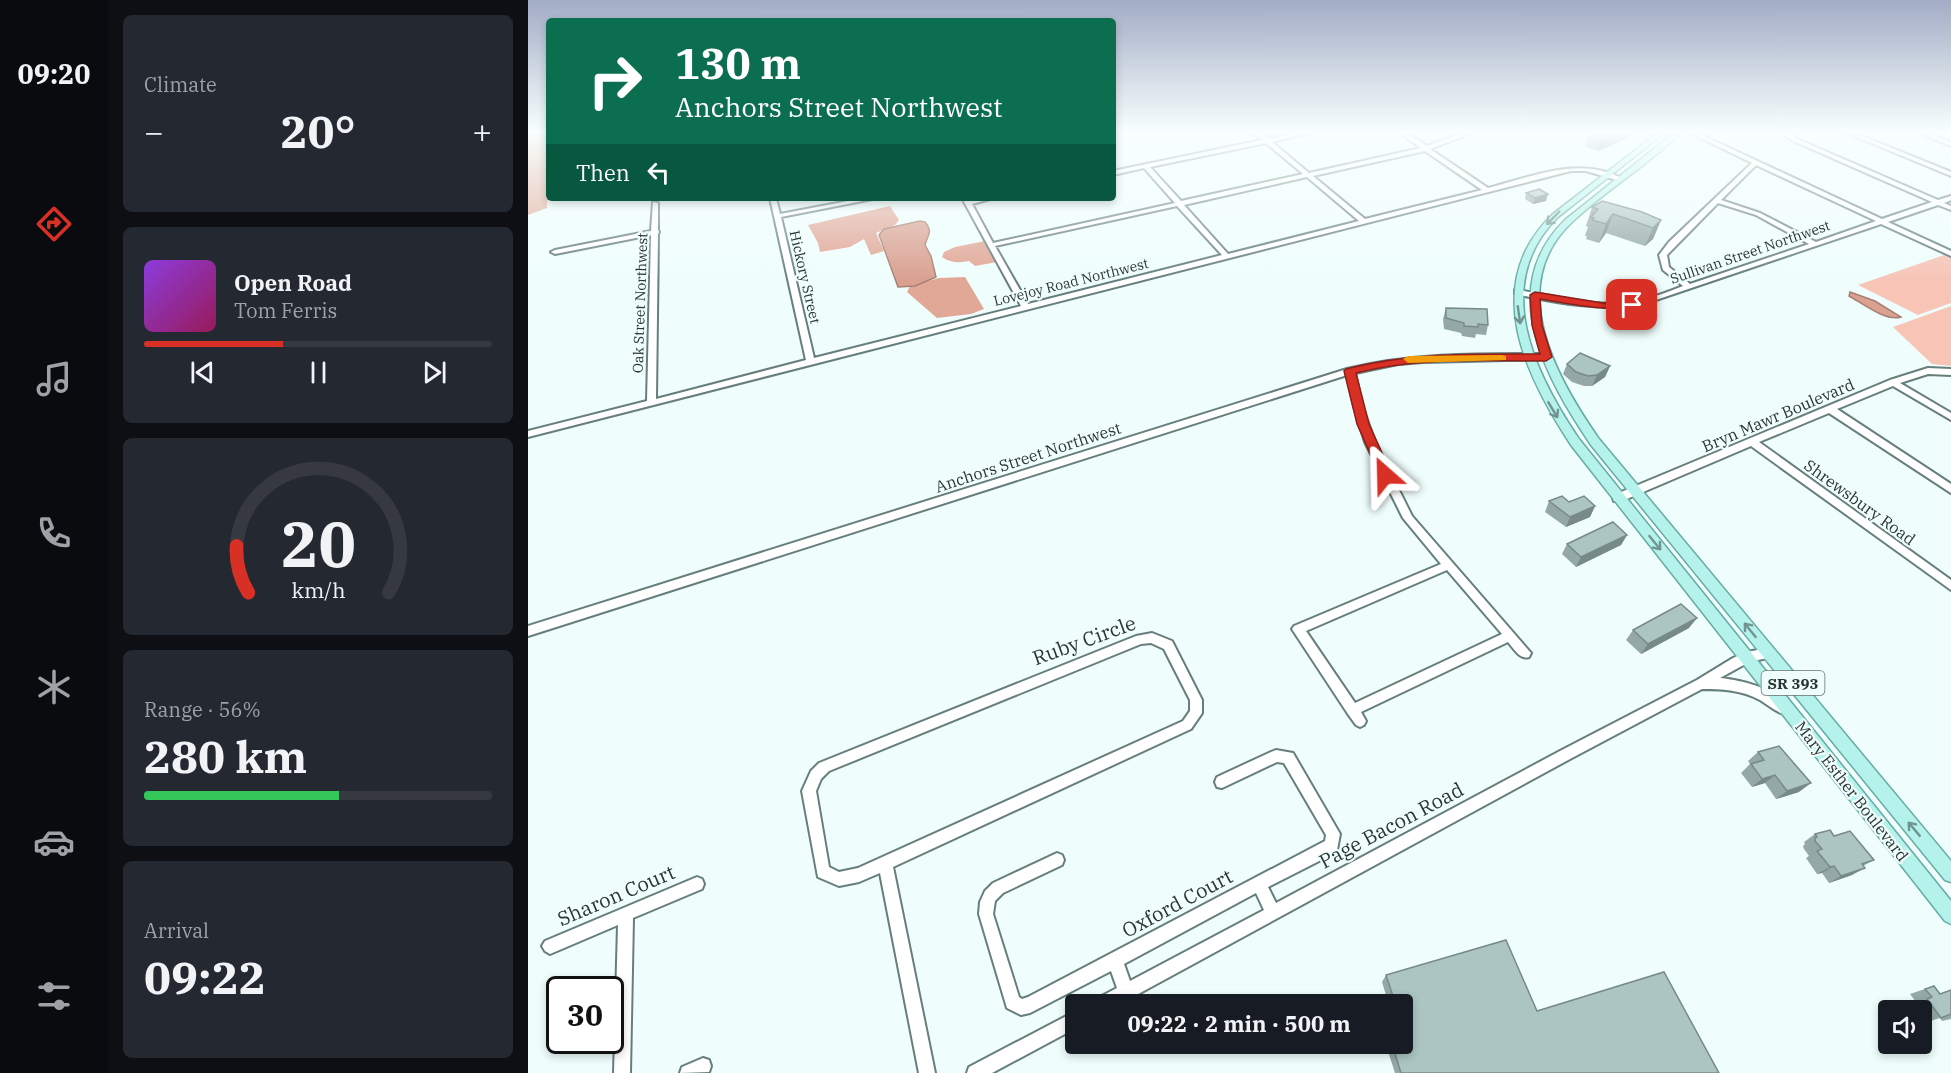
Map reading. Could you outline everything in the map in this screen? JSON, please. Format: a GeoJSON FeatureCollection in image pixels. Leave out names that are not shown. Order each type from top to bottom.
{"type":"FeatureCollection","features":[{"type":"Feature","properties":{"kind":"main road","name":"SR 393"},"geometry":{"type":"LineString","coordinates":[[1597,181],[1566,206],[1539,234],[1528,251],[1521,270],[1518,292],[1519,316],[1529,357],[1539,385],[1560,421],[1618,498]]}},
{"type":"Feature","properties":{"kind":"main road","name":"SR 393"},"geometry":{"type":"LineString","coordinates":[[1617,181],[1577,213],[1554,238],[1539,270],[1535,295],[1537,325],[1546,357],[1566,400],[1580,422],[1635,491]]}},
{"type":"Feature","properties":{"kind":"main road"},"geometry":{"type":"LineString","coordinates":[[1539,234],[1554,238]]}},
{"type":"Feature","properties":{"kind":"main road","name":"Mary Esther Boulevard"},"geometry":{"type":"LineString","coordinates":[[1635,491],[1951,874]]}},
{"type":"Feature","properties":{"kind":"main road","name":"Mary Esther Boulevard"},"geometry":{"type":"LineString","coordinates":[[1618,498],[1951,915]]}},
{"type":"Feature","properties":{"kind":"street"},"geometry":{"type":"LineString","coordinates":[[1158,181],[1227,256]]}},
{"type":"Feature","properties":{"kind":"street"},"geometry":{"type":"LineString","coordinates":[[992,245],[1282,181]]}},
{"type":"Feature","properties":{"kind":"street"},"geometry":{"type":"LineString","coordinates":[[1316,181],[1364,222]]}},
{"type":"Feature","properties":{"kind":"street"},"geometry":{"type":"LineString","coordinates":[[1473,181],[1488,191]]}},
{"type":"Feature","properties":{"kind":"street","name":"Lovejoy Road Northwest"},"geometry":{"type":"LineString","coordinates":[[528,434],[1526,181]]}},
{"type":"Feature","properties":{"kind":"street"},"geometry":{"type":"LineString","coordinates":[[1689,287],[1666,268],[1662,260],[1663,255],[1737,181]]}},
{"type":"Feature","properties":{"kind":"street"},"geometry":{"type":"LineString","coordinates":[[1796,181],[1951,254]]}},
{"type":"Feature","properties":{"kind":"street"},"geometry":{"type":"LineString","coordinates":[[1890,181],[1951,208]]}},
{"type":"Feature","properties":{"kind":"street","name":"Sullivan Street Northwest"},"geometry":{"type":"LineString","coordinates":[[1518,292],[1603,306],[1623,306],[1644,302],[1951,198]]}},
{"type":"Feature","properties":{"kind":"street","name":"Hickory Street"},"geometry":{"type":"LineString","coordinates":[[774,201],[811,362]]}},
{"type":"Feature","properties":{"kind":"street"},"geometry":{"type":"LineString","coordinates":[[778,216],[859,201]]}},
{"type":"Feature","properties":{"kind":"street"},"geometry":{"type":"LineString","coordinates":[[967,201],[1026,308]]}},
{"type":"Feature","properties":{"kind":"street"},"geometry":{"type":"LineString","coordinates":[[1718,201],[1758,214],[1815,244]]}},
{"type":"Feature","properties":{"kind":"street","name":"Oak Street Northwest"},"geometry":{"type":"LineString","coordinates":[[651,403],[655,203]]}},
{"type":"Feature","properties":{"kind":"street"},"geometry":{"type":"LineString","coordinates":[[555,252],[656,232]]}},
{"type":"Feature","properties":{"kind":"street","name":"Anchors Street Northwest"},"geometry":{"type":"LineString","coordinates":[[528,631],[1350,371],[1409,359],[1546,357]]}},
{"type":"Feature","properties":{"kind":"street"},"geometry":{"type":"LineString","coordinates":[[1350,371],[1370,442],[1398,502],[1412,523],[1525,653]]}},
{"type":"Feature","properties":{"kind":"street","name":"Bryn Mawr Boulevard"},"geometry":{"type":"LineString","coordinates":[[1618,498],[1893,382],[1922,372],[1951,372]]}},
{"type":"Feature","properties":{"kind":"street"},"geometry":{"type":"LineString","coordinates":[[1893,382],[1951,417]]}},
{"type":"Feature","properties":{"kind":"street"},"geometry":{"type":"LineString","coordinates":[[1830,409],[1951,489]]}},
{"type":"Feature","properties":{"kind":"street","name":"Shrewsbury Road"},"geometry":{"type":"LineString","coordinates":[[1752,442],[1951,586]]}},
{"type":"Feature","properties":{"kind":"street"},"geometry":{"type":"LineString","coordinates":[[1360,721],[1298,629],[1449,565]]}},
{"type":"Feature","properties":{"kind":"street"},"geometry":{"type":"LineString","coordinates":[[1352,710],[1510,636]]}},
{"type":"Feature","properties":{"kind":"street","name":"Ruby Circle"},"geometry":{"type":"LineString","coordinates":[[1152,638],[1168,645],[1196,700],[1196,713],[1187,725],[885,863],[846,879],[823,873],[809,791],[816,776],[824,768],[1140,639],[1152,638]]}},
{"type":"Feature","properties":{"kind":"street","name":"Page Bacon Road"},"geometry":{"type":"LineString","coordinates":[[1122,994],[1701,684],[1747,657],[1768,653]]}},
{"type":"Feature","properties":{"kind":"street","name":"Page Bacon Road"},"geometry":{"type":"LineString","coordinates":[[1701,684],[1722,682],[1748,687],[1776,703],[1794,718]]}},
{"type":"Feature","properties":{"kind":"street","name":"Oxford Court"},"geometry":{"type":"LineString","coordinates":[[1057,860],[998,888],[990,894],[987,903],[986,914],[1013,1002],[1021,1007],[1030,1005],[1332,845],[1333,834],[1288,757],[1276,756],[1222,782]]}},
{"type":"Feature","properties":{"kind":"street"},"geometry":{"type":"LineString","coordinates":[[885,863],[927,1073]]}},
{"type":"Feature","properties":{"kind":"street","name":"Sharon Court"},"geometry":{"type":"LineString","coordinates":[[550,946],[697,884]]}},
{"type":"Feature","properties":{"kind":"street","name":"Oxford Court"},"geometry":{"type":"LineString","coordinates":[[1259,884],[1273,912]]}},
{"type":"Feature","properties":{"kind":"street"},"geometry":{"type":"LineString","coordinates":[[622,1073],[626,914]]}},
{"type":"Feature","properties":{"kind":"street","name":"Oxford Court"},"geometry":{"type":"LineString","coordinates":[[1115,960],[1126,992]]}},
{"type":"Feature","properties":{"kind":"street"},"geometry":{"type":"LineString","coordinates":[[975,1073],[1065,1025]]}},
{"type":"Feature","properties":{"kind":"shaded area"},"geometry":{"type":"Polygon","coordinates":[[[528,181],[546,181],[547,208],[528,215],[528,181]]]}},
{"type":"Feature","properties":{"kind":"shaded area"},"geometry":{"type":"Polygon","coordinates":[[[890,206],[899,220],[895,225],[876,233],[884,251],[871,255],[864,239],[850,247],[820,252],[818,243],[808,225],[890,206]]]}},
{"type":"Feature","properties":{"kind":"shaded area"},"geometry":{"type":"Polygon","coordinates":[[[920,221],[925,222],[929,229],[925,245],[931,256],[936,277],[915,286],[898,287],[879,235],[884,229],[920,221]]]}},
{"type":"Feature","properties":{"kind":"shaded area"},"geometry":{"type":"Polygon","coordinates":[[[985,241],[997,262],[975,266],[969,261],[955,262],[942,257],[944,252],[955,247],[985,241]]]}},
{"type":"Feature","properties":{"kind":"shaded area"},"geometry":{"type":"Polygon","coordinates":[[[1947,254],[1951,256],[1951,303],[1918,315],[1858,285],[1947,254]]]}},
{"type":"Feature","properties":{"kind":"shaded area"},"geometry":{"type":"Polygon","coordinates":[[[965,277],[984,309],[971,314],[937,318],[907,292],[910,286],[939,278],[965,277]]]}},
{"type":"Feature","properties":{"kind":"shaded area"},"geometry":{"type":"Polygon","coordinates":[[[1850,292],[1875,301],[1901,317],[1888,317],[1874,311],[1849,296],[1850,292]]]}},
{"type":"Feature","properties":{"kind":"shaded area"},"geometry":{"type":"Polygon","coordinates":[[[1951,306],[1951,366],[1932,364],[1893,327],[1951,306]]]}},
{"type":"Feature","properties":{"kind":"building"},"geometry":{"type":"Polygon","coordinates":[[[1539,189],[1548,194],[1535,198],[1526,193],[1539,189]]]}},
{"type":"Feature","properties":{"kind":"building"},"geometry":{"type":"Polygon","coordinates":[[[1602,201],[1661,220],[1653,228],[1613,214],[1606,224],[1592,220],[1594,218],[1591,217],[1598,209],[1592,207],[1602,201]]]}},
{"type":"Feature","properties":{"kind":"building"},"geometry":{"type":"Polygon","coordinates":[[[1446,308],[1487,309],[1488,325],[1464,326],[1464,323],[1446,318],[1446,308]]]}},
{"type":"Feature","properties":{"kind":"building"},"geometry":{"type":"Polygon","coordinates":[[[1580,353],[1610,366],[1597,375],[1588,376],[1576,372],[1567,364],[1580,353]]]}},
{"type":"Feature","properties":{"kind":"building"},"geometry":{"type":"Polygon","coordinates":[[[1562,496],[1569,502],[1584,496],[1595,506],[1570,517],[1549,501],[1562,496]]]}},
{"type":"Feature","properties":{"kind":"building"},"geometry":{"type":"Polygon","coordinates":[[[1613,522],[1627,535],[1581,557],[1567,544],[1613,522]]]}},
{"type":"Feature","properties":{"kind":"building"},"geometry":{"type":"Polygon","coordinates":[[[1681,604],[1697,618],[1648,644],[1633,630],[1681,604]]]}},
{"type":"Feature","properties":{"kind":"building"},"geometry":{"type":"Polygon","coordinates":[[[1779,746],[1811,783],[1787,791],[1775,775],[1762,779],[1751,764],[1764,760],[1758,752],[1779,746]]]}},
{"type":"Feature","properties":{"kind":"building"},"geometry":{"type":"Polygon","coordinates":[[[1830,830],[1834,836],[1850,831],[1874,860],[1862,864],[1865,868],[1841,876],[1834,866],[1830,867],[1817,851],[1822,849],[1815,841],[1817,837],[1815,834],[1830,830]]]}},
{"type":"Feature","properties":{"kind":"building"},"geometry":{"type":"Polygon","coordinates":[[[1506,940],[1537,1011],[1664,972],[1719,1073],[1401,1073],[1395,1054],[1413,1054],[1413,994],[1392,994],[1386,975],[1506,940]]]}},
{"type":"Feature","properties":{"kind":"building"},"geometry":{"type":"Polygon","coordinates":[[[1934,986],[1940,994],[1951,990],[1951,1014],[1941,1018],[1932,1006],[1932,1000],[1927,999],[1932,997],[1925,989],[1934,986]]]}},
{"type":"Feature","properties":{"kind":"slow traffic"},"geometry":{"type":"LineString","coordinates":[[1408,359],[1502,358]]}},
{"type":"Feature","properties":{"kind":"route"},"geometry":{"type":"LineString","coordinates":[[1385,475],[1363,424],[1350,371],[1380,363],[1409,359],[1546,357],[1537,325],[1535,295],[1603,306],[1632,305]]}}]}
